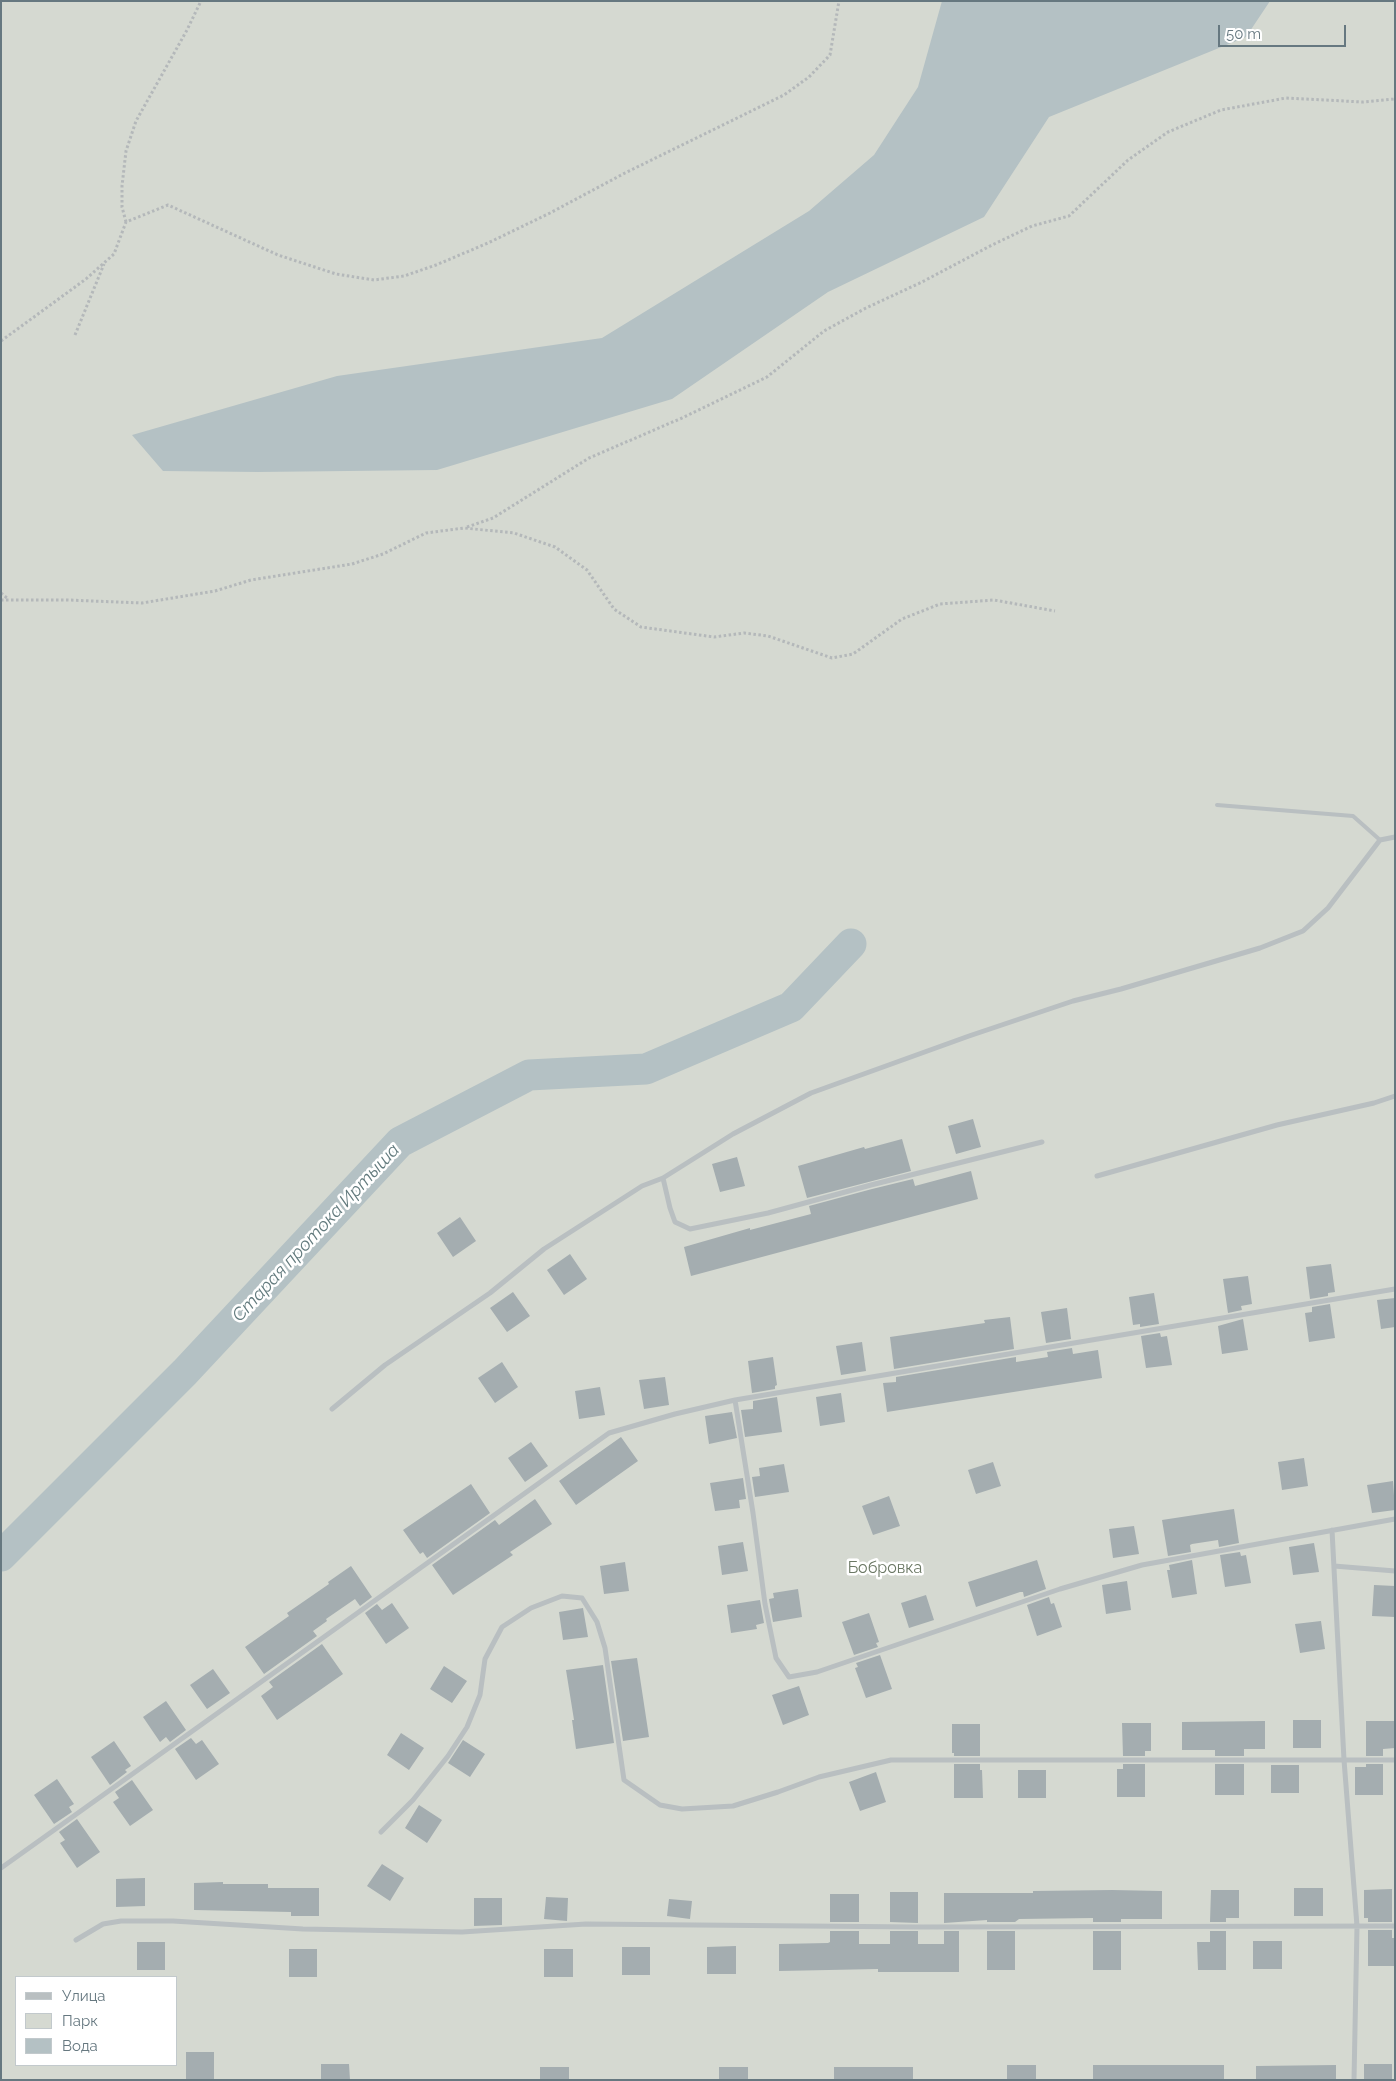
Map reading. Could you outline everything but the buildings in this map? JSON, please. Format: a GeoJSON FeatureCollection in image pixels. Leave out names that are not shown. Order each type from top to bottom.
{"type":"FeatureCollection","features":[{"type":"Feature","properties":{"kind":"street"},"geometry":{"type":"LineString","coordinates":[[332,1409],[385,1365],[490,1293],[544,1249],[642,1186],[663,1178],[733,1134],[811,1093],[970,1036],[1073,1001],[1121,990],[1260,948],[1303,931],[1328,908],[1380,840],[1395,837]]}},
{"type":"Feature","properties":{"kind":"street"},"geometry":{"type":"LineString","coordinates":[[1096,1176],[1276,1125],[1374,1103],[1395,1096]]}},
{"type":"Feature","properties":{"kind":"street"},"geometry":{"type":"LineString","coordinates":[[663,1178],[675,1222],[690,1229],[768,1213],[1042,1142]]}},
{"type":"Feature","properties":{"kind":"street"},"geometry":{"type":"LineString","coordinates":[[1,1868],[610,1433],[674,1414],[735,1400],[1395,1289]]}},
{"type":"Feature","properties":{"kind":"street"},"geometry":{"type":"LineString","coordinates":[[735,1400],[765,1604],[776,1658],[789,1677],[817,1672],[1060,1589],[1142,1565],[1395,1519]]}},
{"type":"Feature","properties":{"kind":"street"},"geometry":{"type":"LineString","coordinates":[[1332,1530],[1344,1760],[1357,1926],[1354,2080]]}},
{"type":"Feature","properties":{"kind":"street"},"geometry":{"type":"LineString","coordinates":[[1334,1566],[1395,1571]]}},
{"type":"Feature","properties":{"kind":"street"},"geometry":{"type":"LineString","coordinates":[[381,1832],[413,1800],[448,1756],[467,1727],[480,1695],[485,1659],[502,1627],[531,1608],[562,1596],[582,1598],[597,1622],[604,1648],[624,1780],[660,1804],[682,1809],[733,1806],[819,1777],[891,1760],[1395,1760]]}},
{"type":"Feature","properties":{"kind":"street"},"geometry":{"type":"LineString","coordinates":[[76,1940],[103,1924],[121,1921],[173,1921],[303,1929],[462,1932],[586,1924],[917,1928],[1395,1926]]}},
{"type":"Feature","properties":{"kind":"lane"},"geometry":{"type":"LineString","coordinates":[[1217,805],[1353,816],[1380,840]]}},
{"type":"Feature","properties":{"kind":"path"},"geometry":{"type":"LineString","coordinates":[[1,341],[86,279],[114,254],[126,222],[122,207],[122,186],[126,151],[136,121],[187,30],[201,1]]}},
{"type":"Feature","properties":{"kind":"path"},"geometry":{"type":"LineString","coordinates":[[126,222],[168,205],[278,256],[336,274],[374,280],[404,276],[488,243],[784,95],[809,77],[830,55],[839,1]]}},
{"type":"Feature","properties":{"kind":"path"},"geometry":{"type":"LineString","coordinates":[[1,600],[7,598],[142,603],[215,591],[251,580],[352,564],[383,554],[426,533],[464,528],[493,518],[589,458],[682,418],[767,377],[824,331],[866,308],[1032,226],[1069,216],[1128,160],[1168,132],[1221,110],[1286,98],[1364,102],[1395,99]]}},
{"type":"Feature","properties":{"kind":"path"},"geometry":{"type":"LineString","coordinates":[[75,336],[104,263]]}},
{"type":"Feature","properties":{"kind":"path"},"geometry":{"type":"LineString","coordinates":[[464,528],[514,533],[555,547],[586,570],[614,610],[641,627],[714,637],[744,633],[768,636],[832,658],[852,654],[902,619],[940,604],[994,600],[1056,611]]}},
{"type":"Feature","properties":{"kind":"path"},"geometry":{"type":"LineString","coordinates":[[1,593],[7,598]]}},
{"type":"Feature","properties":{"kind":"green space","name":"Бобровка"},"geometry":{"type":"Polygon","coordinates":[[[1,1],[1395,1],[1395,2080],[1,2080],[1,1]]]}},
{"type":"Feature","properties":{"kind":"water"},"geometry":{"type":"Polygon","coordinates":[[[942,1],[1270,1],[1246,37],[1049,117],[984,217],[828,292],[672,399],[437,470],[163,471],[132,435],[337,376],[602,338],[809,211],[874,155],[918,87],[942,1]]]}},
{"type":"Feature","properties":{"kind":"waterway","name":"Старая протока Иртыша"},"geometry":{"type":"LineString","coordinates":[[1,1556],[185,1372],[400,1142],[529,1075],[646,1069],[791,1007],[851,944]]}}]}
